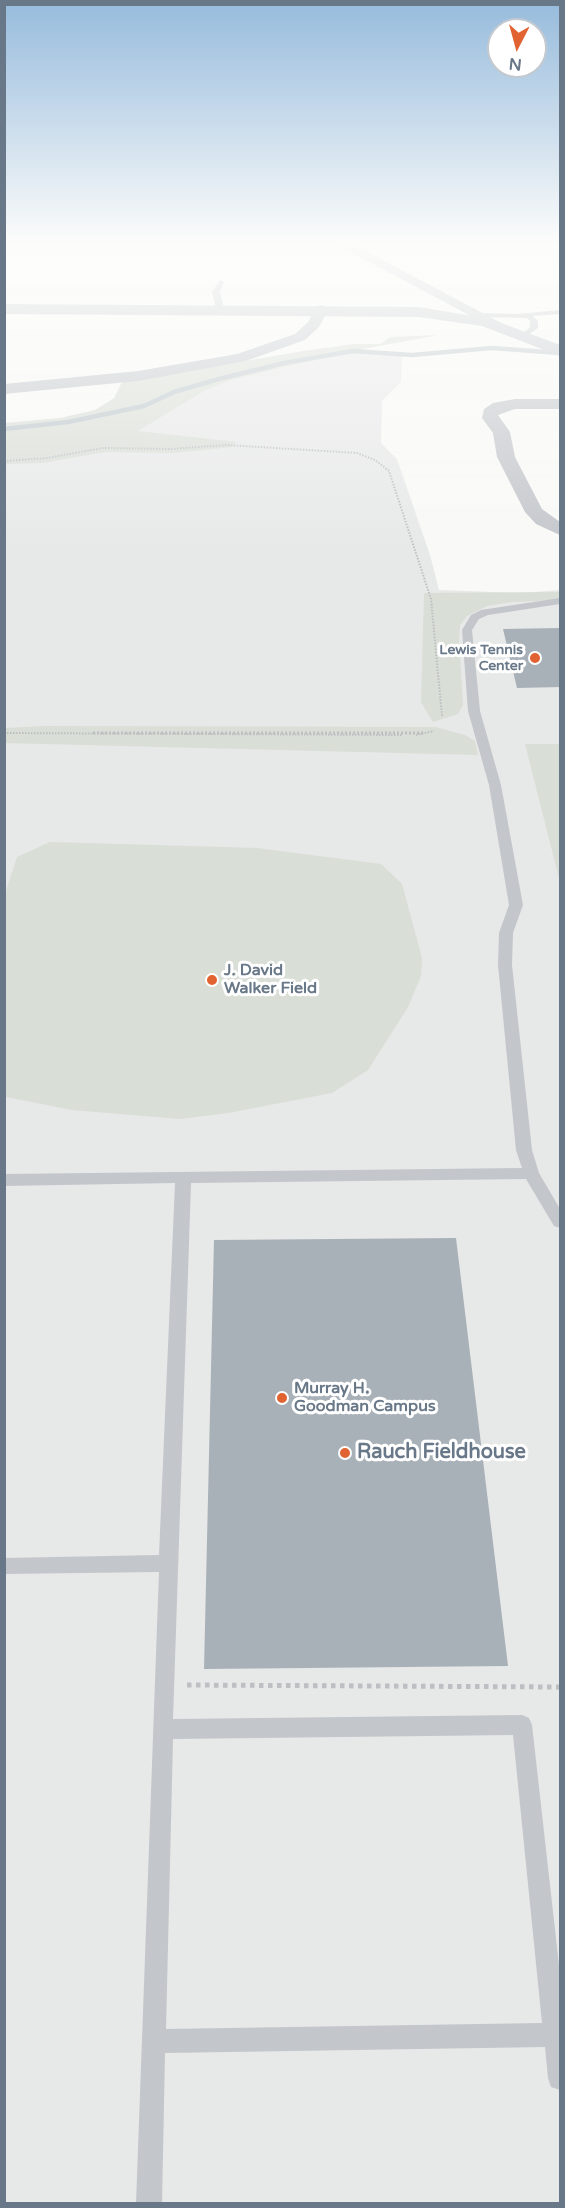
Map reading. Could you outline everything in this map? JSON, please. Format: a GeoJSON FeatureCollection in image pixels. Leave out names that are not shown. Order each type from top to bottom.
{"type":"FeatureCollection","features":[{"type":"Feature","properties":{"kind":"street"},"geometry":{"type":"LineString","coordinates":[[4,389],[138,376],[240,358],[280,344]]}},
{"type":"Feature","properties":{"kind":"street"},"geometry":{"type":"LineString","coordinates":[[543,344],[560,351]]}},
{"type":"Feature","properties":{"kind":"street"},"geometry":{"type":"LineString","coordinates":[[561,404],[515,404],[499,407],[490,413],[490,418],[501,432],[506,457],[534,512],[561,529]]}},
{"type":"Feature","properties":{"kind":"lane"},"geometry":{"type":"LineString","coordinates":[[561,601],[485,612],[475,617],[467,630],[474,711],[495,784],[516,905],[507,933],[505,965],[524,1150],[531,1173],[561,1222]]}},
{"type":"Feature","properties":{"kind":"lane"},"geometry":{"type":"LineString","coordinates":[[4,1180],[531,1173]]}},
{"type":"Feature","properties":{"kind":"lane"},"geometry":{"type":"LineString","coordinates":[[149,2204],[159,1837],[183,1178]]}},
{"type":"Feature","properties":{"kind":"lane"},"geometry":{"type":"LineString","coordinates":[[4,1566],[169,1563]]}},
{"type":"Feature","properties":{"kind":"lane"},"geometry":{"type":"LineString","coordinates":[[164,1729],[522,1725],[554,2035],[561,2078]]}},
{"type":"Feature","properties":{"kind":"lane"},"geometry":{"type":"LineString","coordinates":[[155,2041],[554,2035]]}},
{"type":"Feature","properties":{"kind":"path"},"geometry":{"type":"LineString","coordinates":[[4,461],[47,458],[103,448],[171,449],[226,445],[357,453],[375,460],[389,471],[420,559],[431,599],[442,716]]}},
{"type":"Feature","properties":{"kind":"path"},"geometry":{"type":"LineString","coordinates":[[4,733],[416,735],[434,731]]}},
{"type":"Feature","properties":{"kind":"path"},"geometry":{"type":"LineString","coordinates":[[165,1685],[561,1687]]}},
{"type":"Feature","properties":{"kind":"shaded area"},"geometry":{"type":"Polygon","coordinates":[[[354,344],[390,344],[341,353],[227,381],[202,392],[138,431],[236,442],[232,447],[174,453],[105,452],[42,463],[5,464],[4,423],[60,418],[95,410],[114,398],[122,382],[354,344]]]}},
{"type":"Feature","properties":{"kind":"shaded area","name":"Murray H. Goodman Campus"},"geometry":{"type":"Polygon","coordinates":[[[368,350],[402,355],[401,382],[382,401],[381,443],[397,459],[430,555],[439,590],[520,593],[560,590],[560,2203],[5,2204],[5,429],[68,422],[257,369],[368,350]]]}},
{"type":"Feature","properties":{"kind":"shaded area"},"geometry":{"type":"Polygon","coordinates":[[[560,592],[560,600],[512,602],[487,606],[467,616],[460,625],[459,642],[463,705],[458,714],[433,722],[421,702],[424,593],[560,592]]]}},
{"type":"Feature","properties":{"kind":"shaded area"},"geometry":{"type":"Polygon","coordinates":[[[43,726],[435,727],[465,735],[475,741],[478,755],[5,743],[5,728],[43,726]]]}},
{"type":"Feature","properties":{"kind":"shaded area"},"geometry":{"type":"Polygon","coordinates":[[[525,744],[560,744],[560,882],[525,744]]]}},
{"type":"Feature","properties":{"kind":"shaded area","name":"J. David Walker Field"},"geometry":{"type":"Polygon","coordinates":[[[50,842],[257,848],[381,864],[402,884],[422,958],[421,976],[408,1007],[368,1070],[332,1093],[228,1113],[180,1119],[72,1110],[6,1097],[5,894],[17,857],[50,842]]]}},
{"type":"Feature","properties":{"kind":"building","name":"Lewis Tennis Center"},"geometry":{"type":"Polygon","coordinates":[[[561,628],[561,687],[517,688],[503,629],[561,628]]]}},
{"type":"Feature","properties":{"kind":"building","name":"Rauch Fieldhouse"},"geometry":{"type":"Polygon","coordinates":[[[456,1238],[508,1666],[204,1669],[214,1240],[456,1238]]]}},
{"type":"Feature","properties":{"kind":"waterway"},"geometry":{"type":"LineString","coordinates":[[4,429],[68,422],[144,406],[174,392],[219,379],[284,363],[353,351],[412,355],[492,348],[560,353]]}},
{"type":"Feature","properties":{"kind":"place","name":"Lewis Tennis Center"},"geometry":{"type":"Point","coordinates":[535,658]}},
{"type":"Feature","properties":{"kind":"place","name":"J. David Walker Field"},"geometry":{"type":"Point","coordinates":[212,980]}},
{"type":"Feature","properties":{"kind":"place","name":"Murray H. Goodman Campus"},"geometry":{"type":"Point","coordinates":[282,1398]}},
{"type":"Feature","properties":{"kind":"place","name":"Rauch Fieldhouse"},"geometry":{"type":"Point","coordinates":[345,1453]}}]}
